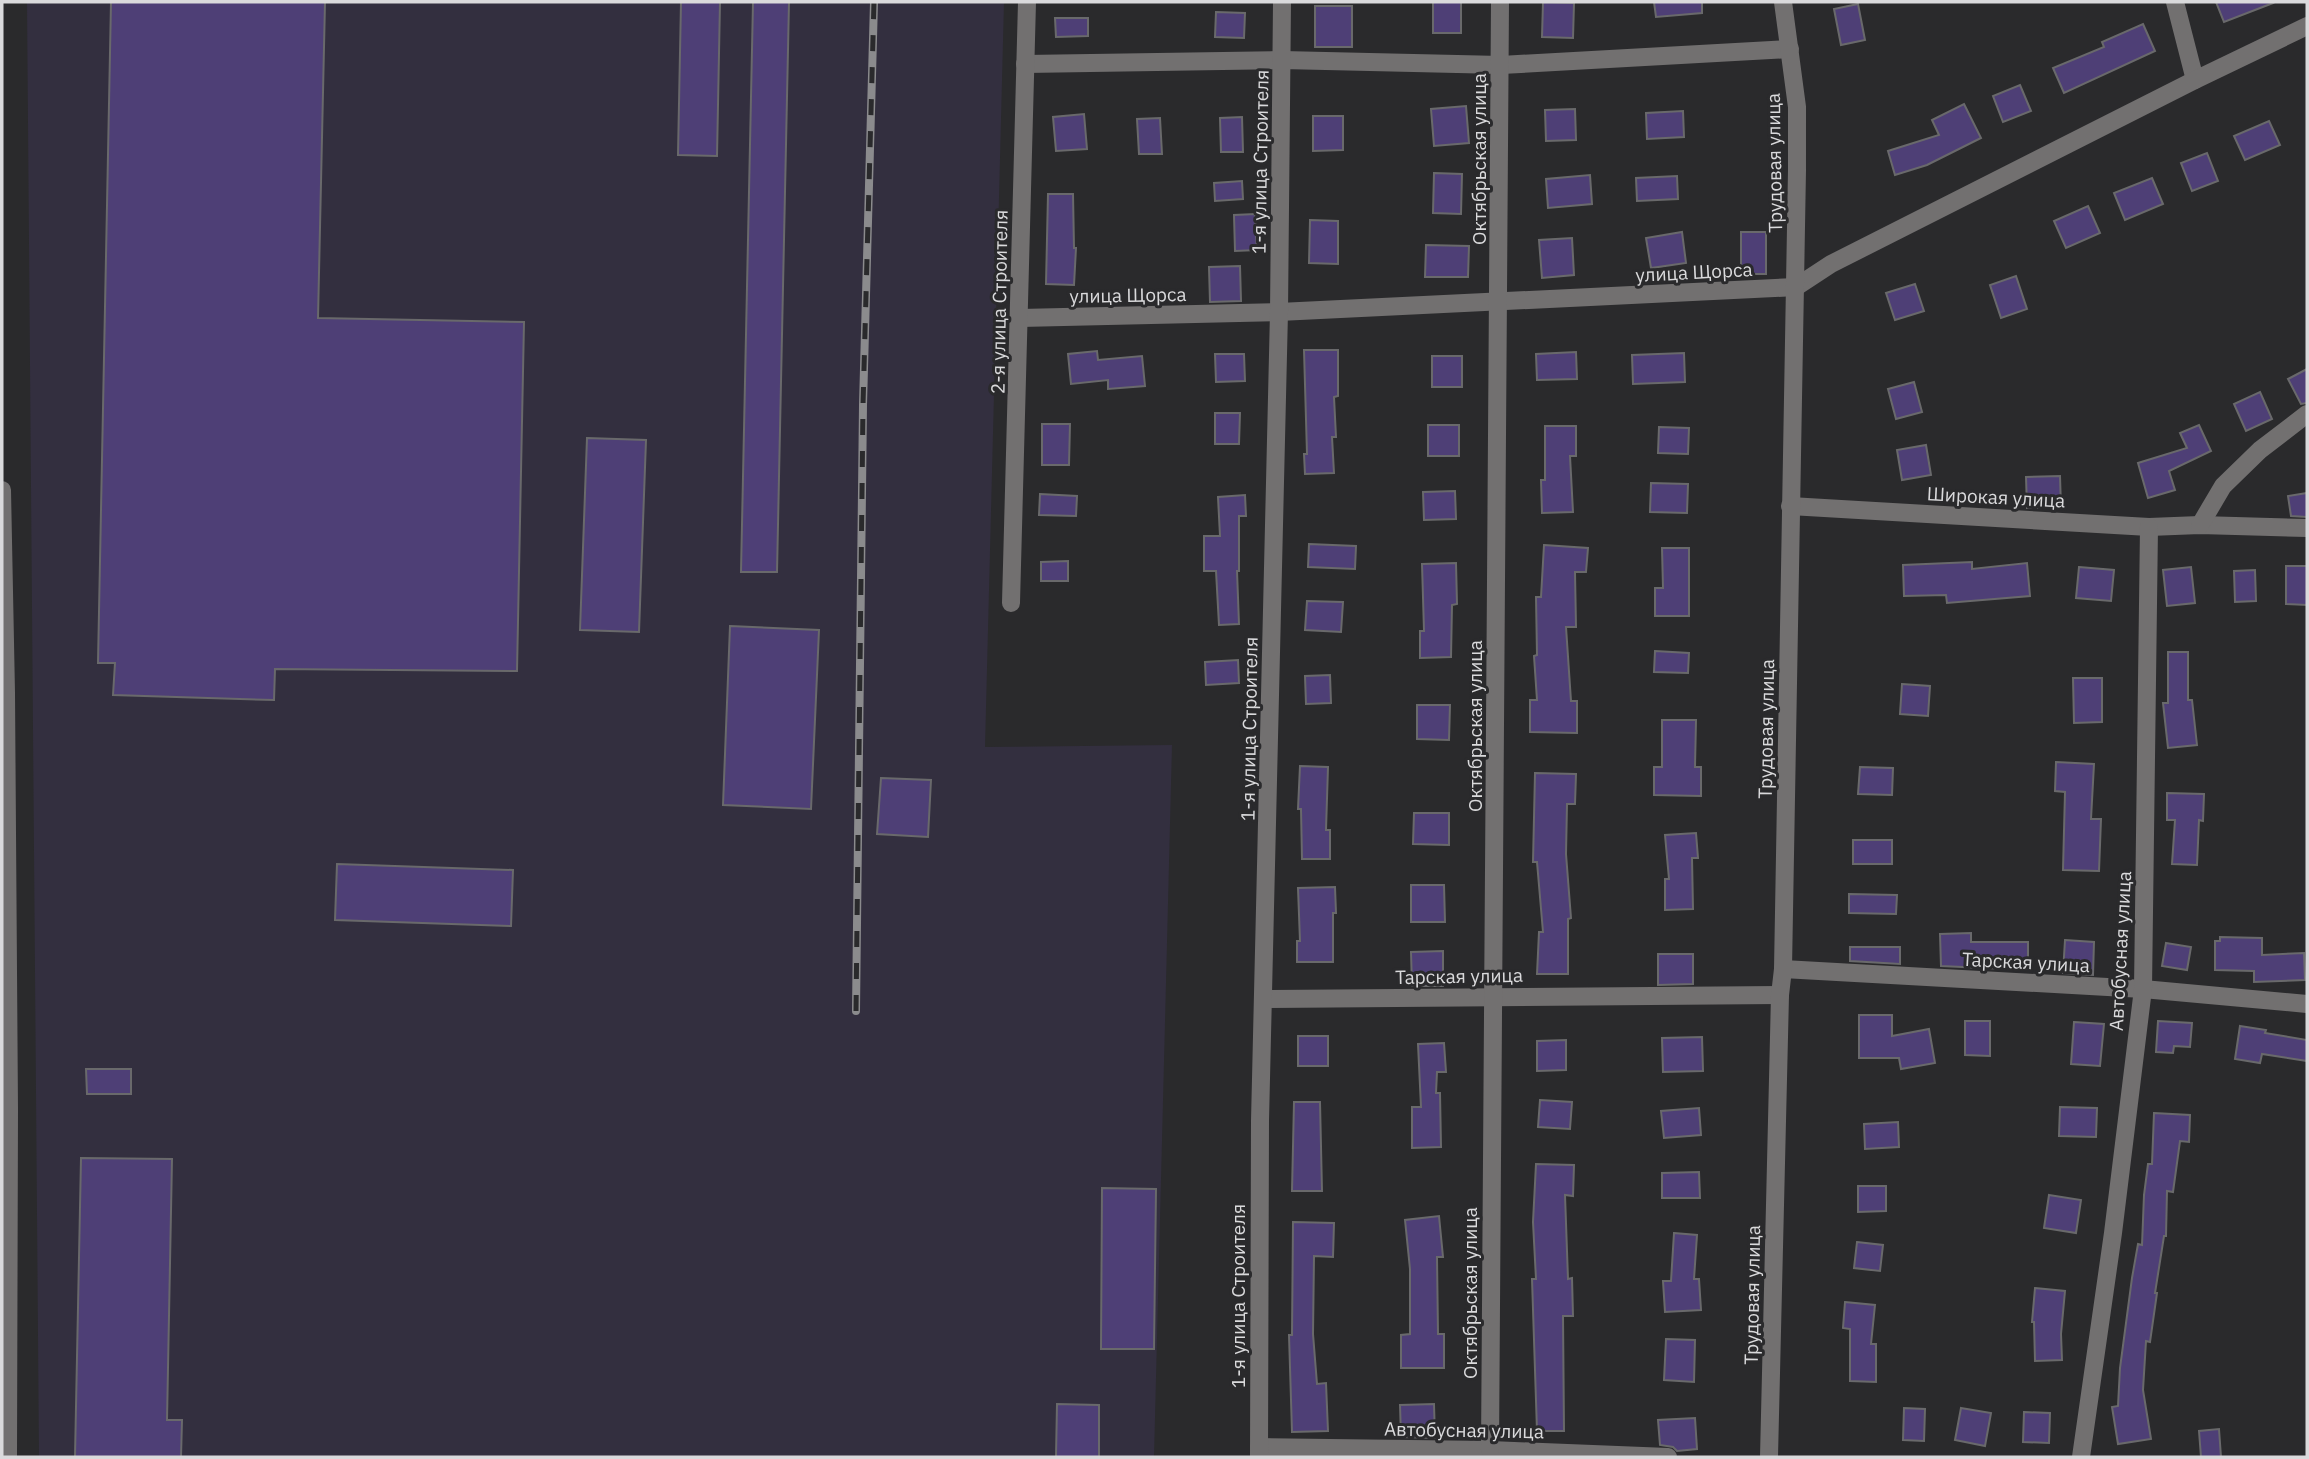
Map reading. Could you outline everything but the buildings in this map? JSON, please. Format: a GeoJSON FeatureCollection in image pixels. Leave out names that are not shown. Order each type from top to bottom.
{"type":"FeatureCollection","features":[{"type":"Feature","properties":{"kind":"street","name":"2-я улица Строителя"},"geometry":{"type":"LineString","coordinates":[[1011,603],[1027,2]]}},
{"type":"Feature","properties":{"kind":"street","name":"1-я улица Строителя"},"geometry":{"type":"LineString","coordinates":[[1259,1452],[1260,1135],[1279,312],[1282,2]]}},
{"type":"Feature","properties":{"kind":"street","name":"Октябрьская улица"},"geometry":{"type":"LineString","coordinates":[[1490,1450],[1500,2]]}},
{"type":"Feature","properties":{"kind":"street","name":"Трудовая улица"},"geometry":{"type":"LineString","coordinates":[[1770,1457],[1780,995],[1783,969],[1796,287],[1797,107],[1783,2]]}},
{"type":"Feature","properties":{"kind":"street"},"geometry":{"type":"LineString","coordinates":[[2175,2],[2195,79]]}},
{"type":"Feature","properties":{"kind":"street"},"geometry":{"type":"LineString","coordinates":[[1796,287],[1831,264],[2195,79],[2307,26]]}},
{"type":"Feature","properties":{"kind":"street"},"geometry":{"type":"LineString","coordinates":[[1026,64],[1282,60],[1501,65],[1790,49]]}},
{"type":"Feature","properties":{"kind":"street","name":"улица Щорса"},"geometry":{"type":"LineString","coordinates":[[1020,318],[1279,312],[1796,287]]}},
{"type":"Feature","properties":{"kind":"street"},"geometry":{"type":"LineString","coordinates":[[2200,525],[2223,486],[2259,450],[2307,414]]}},
{"type":"Feature","properties":{"kind":"street"},"geometry":{"type":"LineString","coordinates":[[2,490],[9,1096],[4,1390],[8,1457]]}},
{"type":"Feature","properties":{"kind":"street","name":"Широкая улица"},"geometry":{"type":"LineString","coordinates":[[1790,506],[2149,527],[2200,525],[2307,528]]}},
{"type":"Feature","properties":{"kind":"street","name":"Автобусная улица"},"geometry":{"type":"LineString","coordinates":[[2081,1457],[2113,1233],[2143,989],[2149,527]]}},
{"type":"Feature","properties":{"kind":"street","name":"Тарская улица"},"geometry":{"type":"LineString","coordinates":[[1783,969],[2143,989],[2307,1004]]}},
{"type":"Feature","properties":{"kind":"street","name":"Тарская улица"},"geometry":{"type":"LineString","coordinates":[[1264,999],[1780,995]]}},
{"type":"Feature","properties":{"kind":"street","name":"Автобусная улица"},"geometry":{"type":"LineString","coordinates":[[1259,1452],[1490,1450],[1668,1457]]}},
{"type":"Feature","properties":{"kind":"shaded area"},"geometry":{"type":"Polygon","coordinates":[[[27,2],[1004,2],[985,747],[1172,745],[1154,1457],[39,1457],[27,2]]]}},
{"type":"Feature","properties":{"kind":"railway"},"geometry":{"type":"LineString","coordinates":[[856,1011],[863,405],[874,2]]}}]}
